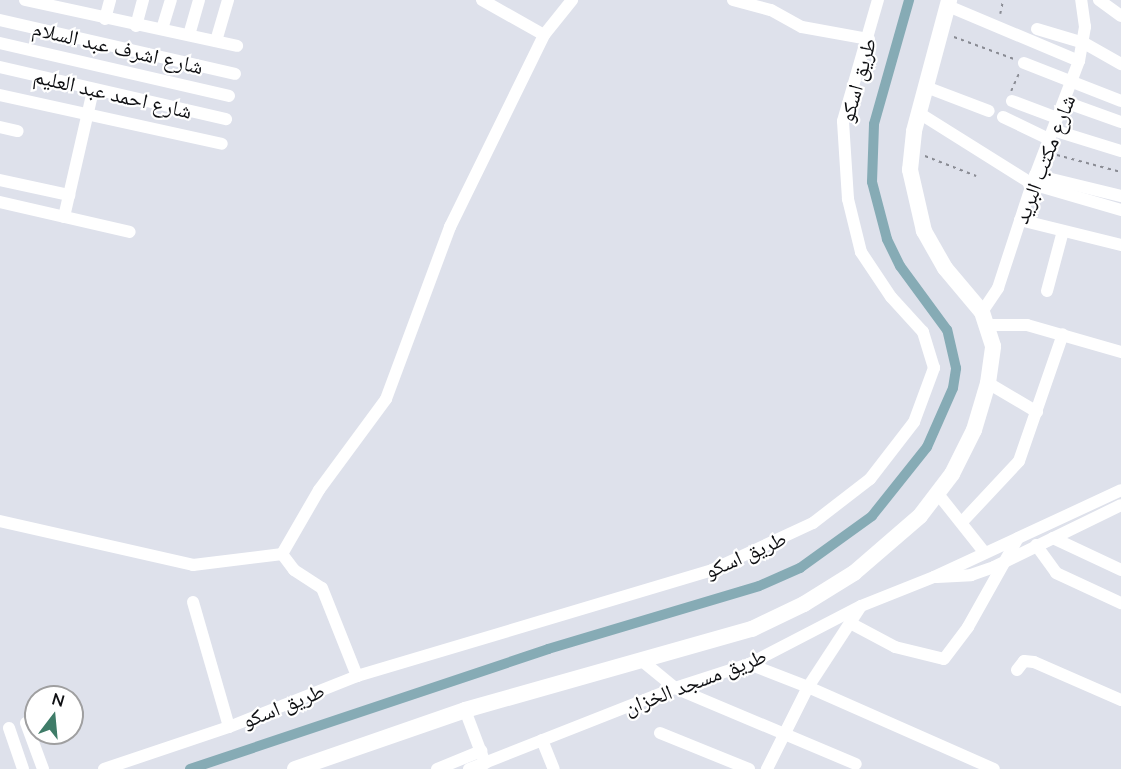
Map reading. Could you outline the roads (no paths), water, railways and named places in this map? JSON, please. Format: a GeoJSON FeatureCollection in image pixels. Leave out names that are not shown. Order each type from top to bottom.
{"type":"FeatureCollection","features":[{"type":"Feature","properties":{"kind":"street"},"geometry":{"type":"LineString","coordinates":[[25,0],[54,3],[105,19],[237,46]]}},
{"type":"Feature","properties":{"kind":"street"},"geometry":{"type":"LineString","coordinates":[[105,19],[110,0]]}},
{"type":"Feature","properties":{"kind":"street"},"geometry":{"type":"LineString","coordinates":[[136,26],[143,0]]}},
{"type":"Feature","properties":{"kind":"street"},"geometry":{"type":"LineString","coordinates":[[162,29],[171,0]]}},
{"type":"Feature","properties":{"kind":"street"},"geometry":{"type":"LineString","coordinates":[[189,35],[199,0]]}},
{"type":"Feature","properties":{"kind":"street"},"geometry":{"type":"LineString","coordinates":[[216,41],[228,0]]}},
{"type":"Feature","properties":{"kind":"street"},"geometry":{"type":"LineString","coordinates":[[482,0],[544,35]]}},
{"type":"Feature","properties":{"kind":"street"},"geometry":{"type":"LineString","coordinates":[[282,554],[319,490],[386,399],[450,227],[544,35],[572,0]]}},
{"type":"Feature","properties":{"kind":"street"},"geometry":{"type":"LineString","coordinates":[[733,0],[771,10],[802,27],[869,39]]}},
{"type":"Feature","properties":{"kind":"street","name":"طريق اسكو"},"geometry":{"type":"LineString","coordinates":[[104,769],[229,727],[357,676],[642,593],[721,566],[828,513],[870,479],[894,452],[928,393],[934,362],[923,332],[874,276],[852,226],[842,134],[846,109],[869,39],[878,0]]}},
{"type":"Feature","properties":{"kind":"street","name":"شارع مكتب البريد"},"geometry":{"type":"LineString","coordinates":[[986,318],[1034,179],[1079,61],[1084,43],[1081,0]]}},
{"type":"Feature","properties":{"kind":"street"},"geometry":{"type":"LineString","coordinates":[[1099,0],[1121,16]]}},
{"type":"Feature","properties":{"kind":"street"},"geometry":{"type":"LineString","coordinates":[[295,769],[465,710],[724,639],[804,604],[877,555],[938,494],[971,438],[988,383],[993,346],[986,318],[945,268],[924,231],[912,191],[910,150],[949,3],[997,27],[1079,61]]}},
{"type":"Feature","properties":{"kind":"street","name":"شارع اشرف عبد السلام"},"geometry":{"type":"LineString","coordinates":[[0,20],[235,74]]}},
{"type":"Feature","properties":{"kind":"street"},"geometry":{"type":"LineString","coordinates":[[1037,29],[1084,43],[1121,64]]}},
{"type":"Feature","properties":{"kind":"street"},"geometry":{"type":"LineString","coordinates":[[0,43],[229,96]]}},
{"type":"Feature","properties":{"kind":"street"},"geometry":{"type":"LineString","coordinates":[[1024,63],[1121,101]]}},
{"type":"Feature","properties":{"kind":"street","name":"شارع احمد عبد العليم"},"geometry":{"type":"LineString","coordinates":[[0,67],[226,119]]}},
{"type":"Feature","properties":{"kind":"street"},"geometry":{"type":"LineString","coordinates":[[926,87],[989,111]]}},
{"type":"Feature","properties":{"kind":"street"},"geometry":{"type":"LineString","coordinates":[[64,217],[93,90]]}},
{"type":"Feature","properties":{"kind":"street"},"geometry":{"type":"LineString","coordinates":[[0,94],[222,144]]}},
{"type":"Feature","properties":{"kind":"street"},"geometry":{"type":"LineString","coordinates":[[1012,101],[1053,129]]}},
{"type":"Feature","properties":{"kind":"street"},"geometry":{"type":"LineString","coordinates":[[1065,102],[1121,122]]}},
{"type":"Feature","properties":{"kind":"street"},"geometry":{"type":"LineString","coordinates":[[919,113],[1034,179],[1121,210]]}},
{"type":"Feature","properties":{"kind":"street"},"geometry":{"type":"LineString","coordinates":[[1003,117],[1053,129],[1121,151]]}},
{"type":"Feature","properties":{"kind":"street"},"geometry":{"type":"LineString","coordinates":[[0,127],[18,131]]}},
{"type":"Feature","properties":{"kind":"street"},"geometry":{"type":"LineString","coordinates":[[1034,179],[1121,196]]}},
{"type":"Feature","properties":{"kind":"street"},"geometry":{"type":"LineString","coordinates":[[0,180],[69,195]]}},
{"type":"Feature","properties":{"kind":"street"},"geometry":{"type":"LineString","coordinates":[[0,202],[130,232]]}},
{"type":"Feature","properties":{"kind":"street"},"geometry":{"type":"LineString","coordinates":[[1020,220],[1121,245]]}},
{"type":"Feature","properties":{"kind":"street"},"geometry":{"type":"LineString","coordinates":[[1047,291],[1063,231]]}},
{"type":"Feature","properties":{"kind":"street"},"geometry":{"type":"LineString","coordinates":[[986,318],[1063,334],[1121,352]]}},
{"type":"Feature","properties":{"kind":"street"},"geometry":{"type":"LineString","coordinates":[[962,522],[1019,461],[1063,334]]}},
{"type":"Feature","properties":{"kind":"street"},"geometry":{"type":"LineString","coordinates":[[988,383],[1037,412]]}},
{"type":"Feature","properties":{"kind":"street"},"geometry":{"type":"LineString","coordinates":[[938,494],[985,554]]}},
{"type":"Feature","properties":{"kind":"street","name":"طريق مسجد الخزان"},"geometry":{"type":"LineString","coordinates":[[483,757],[542,740],[675,688],[749,664],[861,606],[934,577],[1118,494]]}},
{"type":"Feature","properties":{"kind":"street","name":"طريق مسجد الخزان"},"geometry":{"type":"LineString","coordinates":[[934,577],[971,575],[1121,505]]}},
{"type":"Feature","properties":{"kind":"street"},"geometry":{"type":"LineString","coordinates":[[0,521],[193,565],[282,554]]}},
{"type":"Feature","properties":{"kind":"street"},"geometry":{"type":"LineString","coordinates":[[852,624],[896,647],[944,659],[968,627],[1018,538]]}},
{"type":"Feature","properties":{"kind":"street"},"geometry":{"type":"LineString","coordinates":[[1053,538],[1121,570]]}},
{"type":"Feature","properties":{"kind":"street"},"geometry":{"type":"LineString","coordinates":[[1036,545],[1056,573],[1121,603]]}},
{"type":"Feature","properties":{"kind":"street"},"geometry":{"type":"LineString","coordinates":[[282,554],[294,570],[322,588],[357,676]]}},
{"type":"Feature","properties":{"kind":"street"},"geometry":{"type":"LineString","coordinates":[[193,602],[229,727]]}},
{"type":"Feature","properties":{"kind":"street"},"geometry":{"type":"LineString","coordinates":[[767,769],[808,687],[852,624],[861,606]]}},
{"type":"Feature","properties":{"kind":"street"},"geometry":{"type":"LineString","coordinates":[[641,660],[675,688],[782,736],[856,764]]}},
{"type":"Feature","properties":{"kind":"street"},"geometry":{"type":"LineString","coordinates":[[1017,670],[1024,661],[1034,662],[1121,700]]}},
{"type":"Feature","properties":{"kind":"street"},"geometry":{"type":"LineString","coordinates":[[749,664],[808,687],[994,769]]}},
{"type":"Feature","properties":{"kind":"street"},"geometry":{"type":"LineString","coordinates":[[465,710],[483,757]]}},
{"type":"Feature","properties":{"kind":"street"},"geometry":{"type":"LineString","coordinates":[[9,728],[23,769]]}},
{"type":"Feature","properties":{"kind":"street"},"geometry":{"type":"LineString","coordinates":[[660,733],[749,769]]}},
{"type":"Feature","properties":{"kind":"street"},"geometry":{"type":"LineString","coordinates":[[542,740],[554,769]]}},
{"type":"Feature","properties":{"kind":"street"},"geometry":{"type":"LineString","coordinates":[[34,745],[43,769]]}},
{"type":"Feature","properties":{"kind":"street"},"geometry":{"type":"LineString","coordinates":[[437,769],[483,757]]}},
{"type":"Feature","properties":{"kind":"street"},"geometry":{"type":"LineString","coordinates":[[470,769],[483,757]]}},
{"type":"Feature","properties":{"kind":"waterway"},"geometry":{"type":"LineString","coordinates":[[190,769],[548,649],[759,586],[800,568],[872,516],[927,447],[953,388],[956,368],[947,330],[900,266],[887,239],[872,182],[874,124],[909,0]]}}]}
